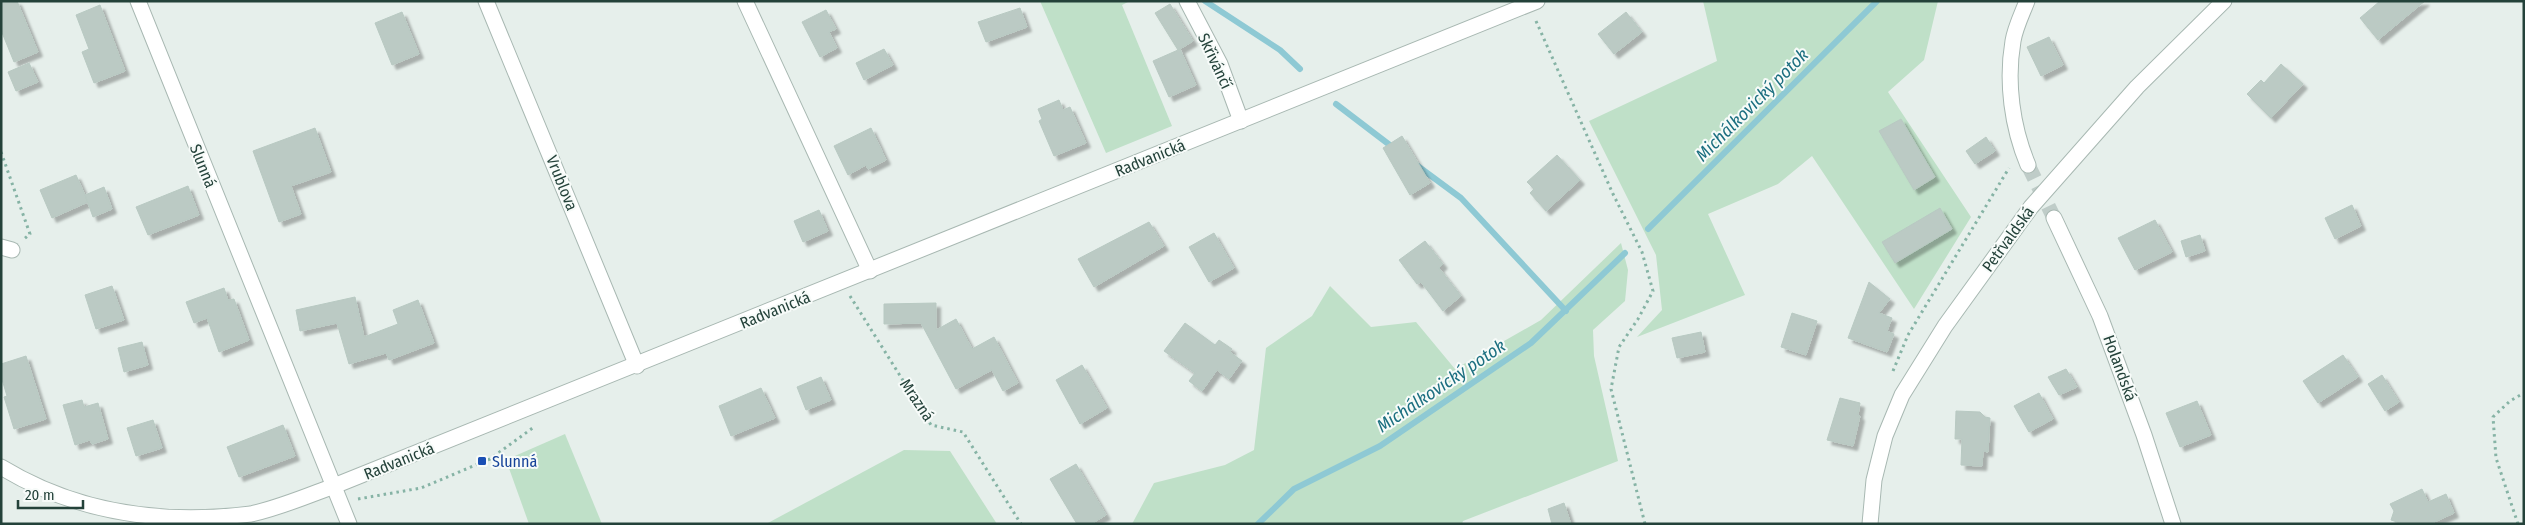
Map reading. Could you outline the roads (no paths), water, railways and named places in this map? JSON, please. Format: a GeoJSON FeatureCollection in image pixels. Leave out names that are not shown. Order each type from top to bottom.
{"type":"FeatureCollection","features":[{"type":"Feature","properties":{"kind":"street","name":"Slunná"},"geometry":{"type":"LineString","coordinates":[[138,1],[204,170],[247,270],[349,524]]}},
{"type":"Feature","properties":{"kind":"street","name":"Vrublova"},"geometry":{"type":"LineString","coordinates":[[486,1],[637,366]]}},
{"type":"Feature","properties":{"kind":"street"},"geometry":{"type":"LineString","coordinates":[[745,1],[870,271]]}},
{"type":"Feature","properties":{"kind":"street","name":"Skřivánčí"},"geometry":{"type":"LineString","coordinates":[[1187,1],[1220,64],[1240,121]]}},
{"type":"Feature","properties":{"kind":"street"},"geometry":{"type":"LineString","coordinates":[[2027,1],[2013,40],[2010,74],[2013,112],[2021,148],[2028,165]]}},
{"type":"Feature","properties":{"kind":"street","name":"Petřvaldská"},"geometry":{"type":"LineString","coordinates":[[1870,524],[1874,480],[1885,436],[1902,395],[1945,326],[2031,207],[2137,87],[2224,1]]}},
{"type":"Feature","properties":{"kind":"street","name":"Radvanická"},"geometry":{"type":"LineString","coordinates":[[1,468],[63,498],[96,510],[148,520],[205,520],[251,514],[334,486],[637,366],[1531,2]]}},
{"type":"Feature","properties":{"kind":"street","name":"Holandská"},"geometry":{"type":"LineString","coordinates":[[2054,218],[2100,316],[2144,435],[2173,524]]}},
{"type":"Feature","properties":{"kind":"waterway"},"geometry":{"type":"LineString","coordinates":[[1205,1],[1280,50],[1300,69]]}},
{"type":"Feature","properties":{"kind":"waterway","name":"Michálkovický potok"},"geometry":{"type":"LineString","coordinates":[[1648,229],[1877,1]]}},
{"type":"Feature","properties":{"kind":"waterway"},"geometry":{"type":"LineString","coordinates":[[1336,104],[1395,149]]}},
{"type":"Feature","properties":{"kind":"waterway"},"geometry":{"type":"LineString","coordinates":[[1415,164],[1461,198],[1566,311]]}},
{"type":"Feature","properties":{"kind":"waterway","name":"Michálkovický potok"},"geometry":{"type":"LineString","coordinates":[[1258,524],[1294,489],[1380,446],[1531,343],[1625,253]]}},
{"type":"Feature","properties":{"kind":"tunnel"},"geometry":{"type":"LineString","coordinates":[[2028,165],[2054,218]]}},
{"type":"Feature","properties":{"kind":"place","name":"Slunná"},"geometry":{"type":"Point","coordinates":[482,461]}}]}
